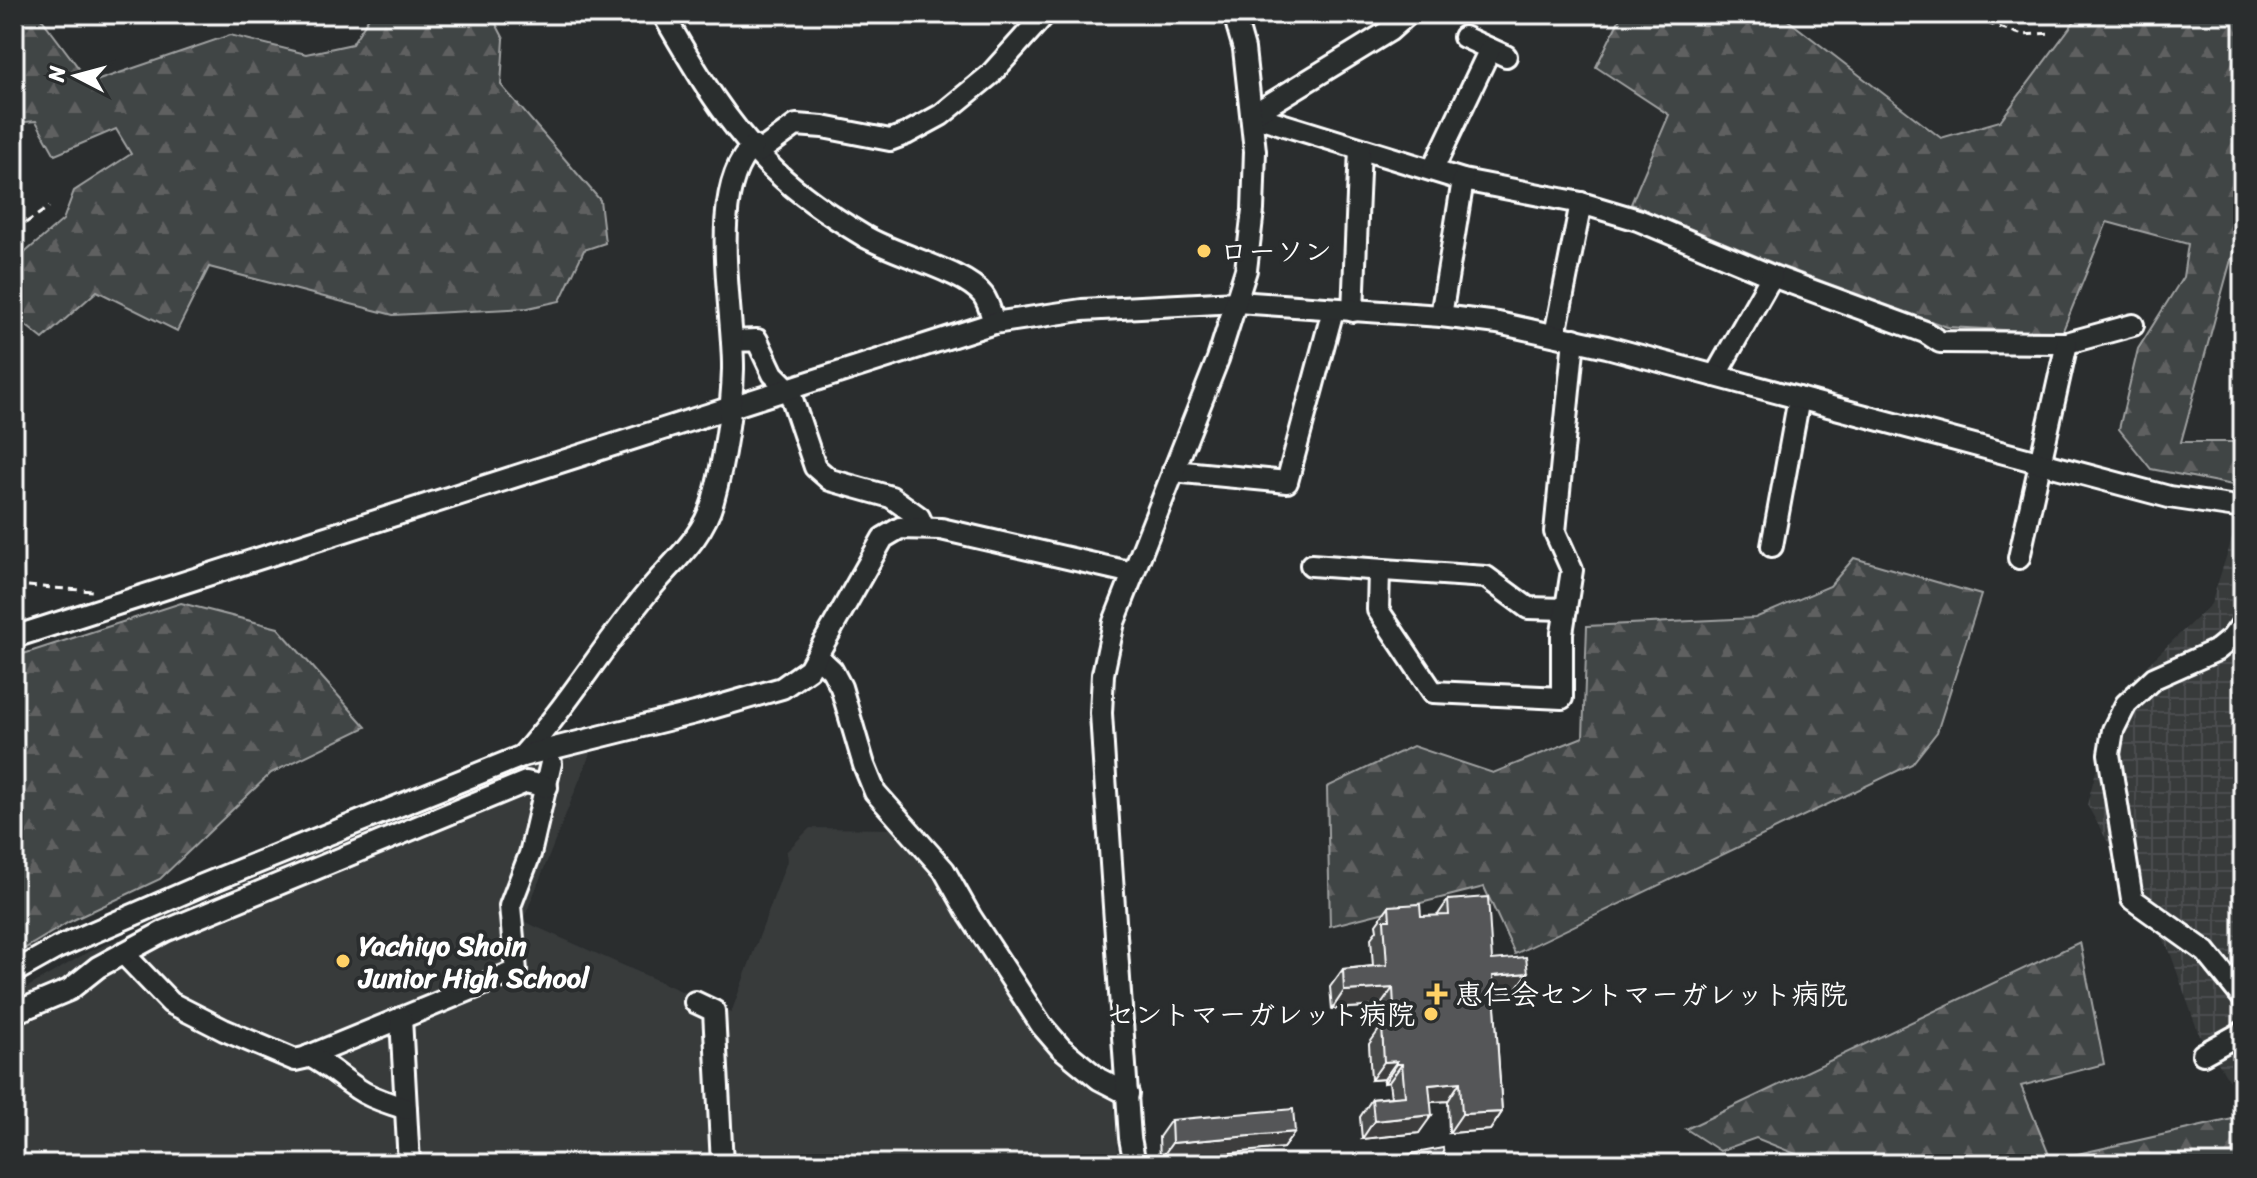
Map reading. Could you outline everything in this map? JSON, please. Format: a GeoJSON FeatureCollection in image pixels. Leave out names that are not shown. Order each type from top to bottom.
{"type":"FeatureCollection","features":[{"type":"Feature","properties":{"kind":"street"},"geometry":{"type":"LineString","coordinates":[[663,14],[713,96],[775,171],[867,238],[968,280],[983,295],[994,323]]}},
{"type":"Feature","properties":{"kind":"street"},"geometry":{"type":"LineString","coordinates":[[522,756],[550,724],[648,592],[702,530],[713,500],[730,409],[732,341],[725,240],[731,183],[746,153],[796,125],[890,140],[906,134],[941,115],[990,75],[1045,14]]}},
{"type":"Feature","properties":{"kind":"street"},"geometry":{"type":"LineString","coordinates":[[1135,1164],[1101,713],[1103,674],[1114,622],[1218,359],[1246,270],[1253,210],[1255,151],[1244,49],[1234,14]]}},
{"type":"Feature","properties":{"kind":"street"},"geometry":{"type":"LineString","coordinates":[[1252,115],[1389,31],[1408,14]]}},
{"type":"Feature","properties":{"kind":"street"},"geometry":{"type":"LineString","coordinates":[[1433,169],[1498,53],[1464,37]]}},
{"type":"Feature","properties":{"kind":"street"},"geometry":{"type":"LineString","coordinates":[[1252,115],[1463,180],[1581,203],[1638,220],[1772,276],[1925,332],[1940,342],[2067,343],[2133,325]]}},
{"type":"Feature","properties":{"kind":"street"},"geometry":{"type":"LineString","coordinates":[[1173,471],[1287,482],[1343,311],[1360,149]]}},
{"type":"Feature","properties":{"kind":"street"},"geometry":{"type":"LineString","coordinates":[[1441,316],[1463,180]]}},
{"type":"Feature","properties":{"kind":"street"},"geometry":{"type":"LineString","coordinates":[[1379,570],[1378,610],[1433,692],[1562,698],[1562,633],[1572,570],[1555,532],[1564,337],[1581,203]]}},
{"type":"Feature","properties":{"kind":"street"},"geometry":{"type":"LineString","coordinates":[[1715,376],[1772,276]]}},
{"type":"Feature","properties":{"kind":"street"},"geometry":{"type":"LineString","coordinates":[[14,637],[994,323],[1082,310],[1237,302],[1441,316],[1498,323],[1715,376],[2169,497],[2243,508]]}},
{"type":"Feature","properties":{"kind":"street"},"geometry":{"type":"LineString","coordinates":[[732,341],[757,340],[773,374],[789,390],[815,467],[830,480],[891,497],[919,517],[924,528]]}},
{"type":"Feature","properties":{"kind":"street"},"geometry":{"type":"LineString","coordinates":[[2019,558],[2067,343]]}},
{"type":"Feature","properties":{"kind":"street"},"geometry":{"type":"LineString","coordinates":[[1772,546],[1799,398]]}},
{"type":"Feature","properties":{"kind":"street"},"geometry":{"type":"LineString","coordinates":[[14,972],[57,948],[200,886],[522,756],[782,688],[809,669],[883,538],[900,528],[941,529],[1133,573]]}},
{"type":"Feature","properties":{"kind":"street"},"geometry":{"type":"LineString","coordinates":[[1311,565],[1486,577],[1528,608],[1566,609]]}},
{"type":"Feature","properties":{"kind":"street"},"geometry":{"type":"LineString","coordinates":[[2243,623],[2232,638],[2217,650],[2154,678],[2126,704],[2113,730],[2109,754],[2132,899],[2206,952],[2243,998]]}},
{"type":"Feature","properties":{"kind":"street"},"geometry":{"type":"LineString","coordinates":[[817,656],[832,670],[841,687],[875,792],[944,870],[970,916],[1042,1026],[1070,1056],[1099,1079],[1128,1094]]}},
{"type":"Feature","properties":{"kind":"street"},"geometry":{"type":"LineString","coordinates":[[123,953],[171,1003],[182,1010],[295,1060],[516,971],[510,906],[530,854],[551,763]]}},
{"type":"Feature","properties":{"kind":"street"},"geometry":{"type":"LineString","coordinates":[[14,1013],[69,990],[98,967],[165,931],[526,782],[547,787]]}},
{"type":"Feature","properties":{"kind":"street"},"geometry":{"type":"LineString","coordinates":[[695,1002],[714,1011],[722,1164]]}},
{"type":"Feature","properties":{"kind":"street"},"geometry":{"type":"LineString","coordinates":[[401,1018],[409,1164]]}},
{"type":"Feature","properties":{"kind":"street"},"geometry":{"type":"LineString","coordinates":[[2203,1054],[2243,1032]]}},
{"type":"Feature","properties":{"kind":"street"},"geometry":{"type":"LineString","coordinates":[[309,1056],[334,1069],[374,1098],[406,1109]]}},
{"type":"Feature","properties":{"kind":"path"},"geometry":{"type":"LineString","coordinates":[[1945,14],[1984,22],[2023,35],[2051,33]]}},
{"type":"Feature","properties":{"kind":"path"},"geometry":{"type":"LineString","coordinates":[[14,231],[49,207]]}},
{"type":"Feature","properties":{"kind":"path"},"geometry":{"type":"LineString","coordinates":[[14,585],[94,591],[104,607]]}},
{"type":"Feature","properties":{"kind":"shaded area"},"geometry":{"type":"Polygon","coordinates":[[[2235,529],[2243,530],[2243,1101],[2198,1032],[2170,952],[2087,805],[2116,695],[2211,604],[2235,529]]]}},
{"type":"Feature","properties":{"kind":"shaded area","name":"Yachiyo Shoin Junior High School"},"geometry":{"type":"Polygon","coordinates":[[[592,749],[523,921],[731,1013],[787,861],[786,852],[810,828],[900,829],[939,873],[964,921],[1113,1093],[1119,1164],[14,1164],[14,995],[88,952],[186,910],[538,765],[592,749]]]}},
{"type":"Feature","properties":{"kind":"green space"},"geometry":{"type":"Polygon","coordinates":[[[14,14],[38,14],[90,83],[230,35],[306,54],[352,44],[371,14],[491,14],[504,39],[501,85],[600,200],[605,243],[584,250],[560,301],[528,308],[393,315],[209,267],[177,331],[97,291],[43,339],[14,316],[14,262],[63,220],[74,191],[131,154],[116,129],[55,155],[36,121],[14,123],[14,14]]]}},
{"type":"Feature","properties":{"kind":"green space"},"geometry":{"type":"Polygon","coordinates":[[[1622,14],[1780,14],[1941,138],[2000,121],[2080,14],[2243,14],[2243,87],[2237,90],[2243,109],[2243,216],[2181,442],[2243,442],[2243,487],[2151,469],[2119,429],[2138,349],[2183,277],[2188,244],[2107,222],[2062,333],[1947,327],[1778,265],[1631,204],[1669,115],[1596,67],[1622,14]]]}},
{"type":"Feature","properties":{"kind":"green space"},"geometry":{"type":"Polygon","coordinates":[[[1854,558],[1981,595],[1937,732],[1912,764],[1515,954],[1484,887],[1330,926],[1327,787],[1413,746],[1493,773],[1583,737],[1587,626],[1755,618],[1830,586],[1854,558]]]}},
{"type":"Feature","properties":{"kind":"green space"},"geometry":{"type":"Polygon","coordinates":[[[181,603],[278,628],[366,727],[271,773],[160,879],[69,922],[14,955],[14,657],[181,603]]]}},
{"type":"Feature","properties":{"kind":"green space"},"geometry":{"type":"Polygon","coordinates":[[[2080,942],[2104,1064],[2021,1086],[2051,1160],[2237,1118],[2243,1142],[2243,1164],[1805,1164],[1803,1157],[1756,1138],[1720,1151],[1686,1129],[2080,942]]]}},
{"type":"Feature","properties":{"kind":"building","name":"セントマーガレット病院"},"geometry":{"type":"Polygon","coordinates":[[[1488,897],[1492,960],[1526,957],[1528,973],[1493,976],[1502,1112],[1462,1114],[1460,1082],[1429,1085],[1432,1115],[1374,1121],[1372,1099],[1405,1096],[1402,1064],[1397,1064],[1397,1061],[1384,1062],[1382,1026],[1395,1026],[1393,988],[1344,991],[1343,969],[1387,965],[1384,920],[1390,920],[1389,906],[1420,904],[1421,916],[1449,915],[1448,900],[1488,897]]]}},
{"type":"Feature","properties":{"kind":"building"},"geometry":{"type":"Polygon","coordinates":[[[1293,1109],[1295,1132],[1172,1143],[1171,1120],[1293,1109]]]}},
{"type":"Feature","properties":{"kind":"building"},"geometry":{"type":"Polygon","coordinates":[[[1443,1148],[1445,1164],[1357,1164],[1443,1148]]]}},
{"type":"Feature","properties":{"kind":"place","name":"ローソン"},"geometry":{"type":"Point","coordinates":[1204,251]}},
{"type":"Feature","properties":{"kind":"place","name":"Yachiyo Shoin Junior High School"},"geometry":{"type":"Point","coordinates":[343,961]}},
{"type":"Feature","properties":{"kind":"place","name":"恵仁会セントマーガレット病院"},"geometry":{"type":"Point","coordinates":[1437,994]}},
{"type":"Feature","properties":{"kind":"place","name":"セントマーガレット病院"},"geometry":{"type":"Point","coordinates":[1431,1014]}}]}
